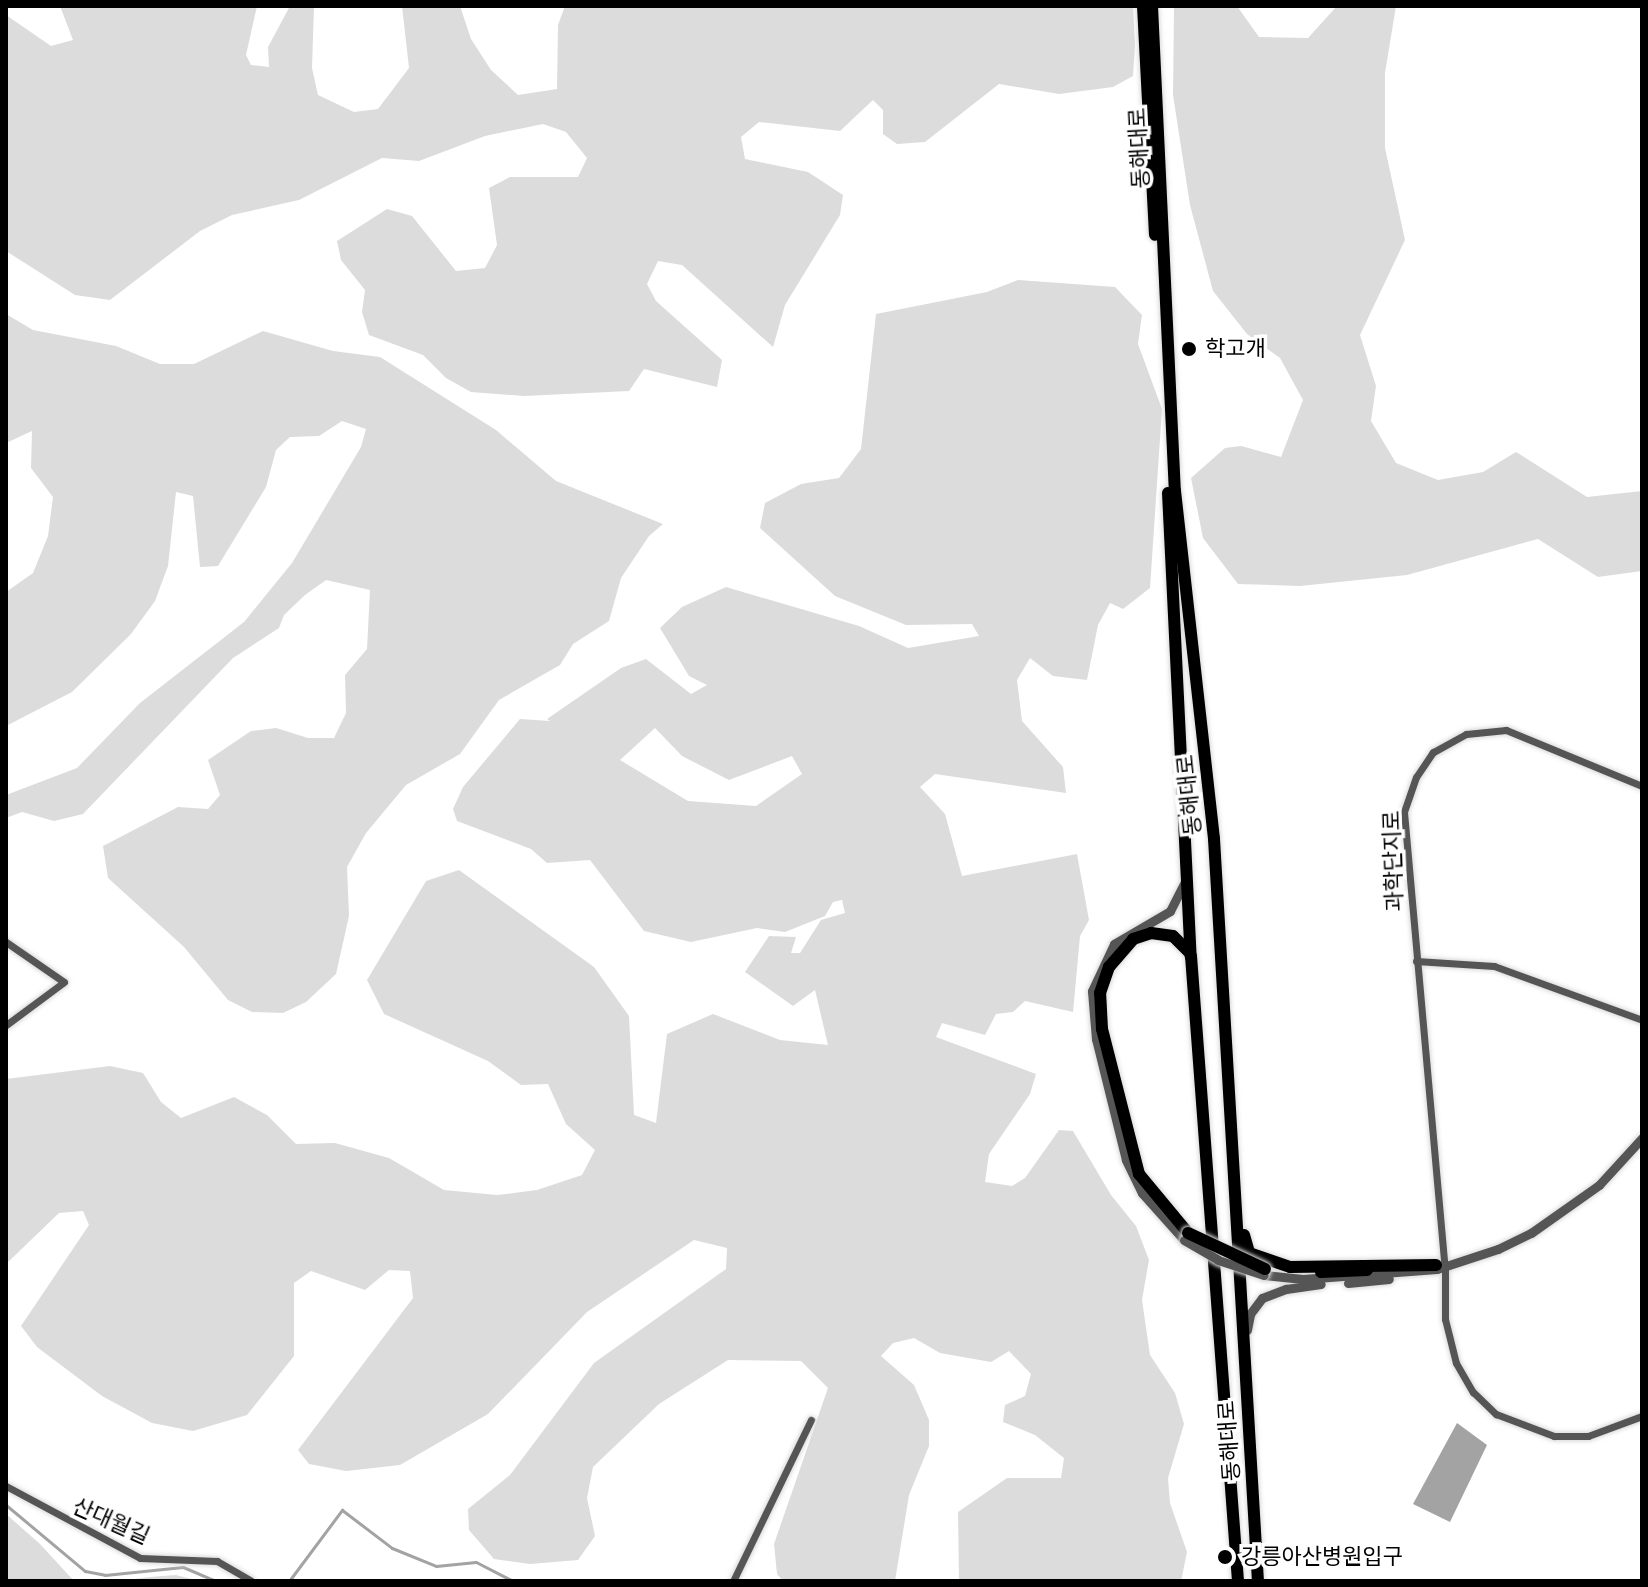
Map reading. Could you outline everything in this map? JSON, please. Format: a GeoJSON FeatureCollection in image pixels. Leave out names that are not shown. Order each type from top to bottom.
{"type":"FeatureCollection","features":[{"type":"Feature","properties":{"kind":"highway","name":"동해대로"},"geometry":{"type":"LineString","coordinates":[[1143,6],[1191,956],[1238,1581]]}},
{"type":"Feature","properties":{"kind":"highway","name":"동해대로"},"geometry":{"type":"LineString","coordinates":[[1152,6],[1175,491],[1214,839],[1258,1581]]}},
{"type":"Feature","properties":{"kind":"highway"},"geometry":{"type":"LineString","coordinates":[[1191,956],[1173,936],[1151,933],[1133,939],[1109,967],[1100,993],[1102,1029],[1139,1174],[1186,1236],[1265,1272],[1439,1267]]}},
{"type":"Feature","properties":{"kind":"highway"},"geometry":{"type":"LineString","coordinates":[[1232,1131],[1249,1253],[1290,1267],[1439,1267]]}},
{"type":"Feature","properties":{"kind":"street","name":"과학단지로"},"geometry":{"type":"LineString","coordinates":[[1642,786],[1506,730],[1466,734],[1433,752],[1416,777],[1404,812],[1439,1267],[1445,1319],[1456,1363],[1473,1392],[1496,1414],[1554,1436],[1588,1436],[1642,1416]]}},
{"type":"Feature","properties":{"kind":"street"},"geometry":{"type":"LineString","coordinates":[[1186,1236],[1142,1193],[1126,1160],[1096,1039],[1092,991],[1114,944],[1170,911],[1187,875]]}},
{"type":"Feature","properties":{"kind":"street"},"geometry":{"type":"LineString","coordinates":[[6,942],[64,982],[6,1025]]}},
{"type":"Feature","properties":{"kind":"street"},"geometry":{"type":"LineString","coordinates":[[1416,961],[1494,966],[1642,1020]]}},
{"type":"Feature","properties":{"kind":"street"},"geometry":{"type":"LineString","coordinates":[[1246,1401],[1246,1335],[1250,1314],[1262,1298],[1286,1289],[1374,1282],[1439,1267],[1531,1233],[1599,1185],[1642,1138]]}},
{"type":"Feature","properties":{"kind":"street"},"geometry":{"type":"LineString","coordinates":[[733,1581],[811,1420]]}},
{"type":"Feature","properties":{"kind":"street","name":"산대월길"},"geometry":{"type":"LineString","coordinates":[[6,1486],[140,1558],[217,1561],[251,1581]]}},
{"type":"Feature","properties":{"kind":"shaded area"},"geometry":{"type":"Polygon","coordinates":[[[60,6],[257,6],[246,55],[251,65],[269,67],[268,47],[290,6],[314,6],[312,68],[318,95],[354,112],[378,109],[409,68],[402,6],[460,6],[471,39],[491,70],[518,95],[557,89],[558,25],[565,6],[1133,6],[1135,45],[1133,76],[1113,87],[1059,94],[999,84],[925,142],[897,144],[883,134],[883,110],[873,100],[840,131],[759,122],[741,137],[745,159],[808,172],[843,195],[840,215],[785,305],[773,347],[682,265],[658,261],[647,284],[656,301],[722,360],[717,387],[644,369],[629,391],[524,396],[471,392],[446,378],[423,355],[369,335],[362,312],[365,290],[341,260],[337,241],[387,209],[412,216],[456,271],[485,268],[497,245],[489,188],[510,177],[578,177],[587,158],[566,132],[543,124],[485,136],[419,161],[382,158],[299,200],[232,215],[200,231],[110,300],[75,295],[6,251],[6,15],[51,46],[73,40],[60,6]]]}},
{"type":"Feature","properties":{"kind":"shaded area"},"geometry":{"type":"Polygon","coordinates":[[[1174,6],[1237,6],[1259,37],[1308,38],[1337,6],[1396,6],[1385,73],[1385,148],[1405,240],[1360,335],[1376,386],[1371,421],[1396,463],[1438,480],[1483,472],[1516,452],[1587,497],[1642,491],[1642,571],[1598,577],[1538,539],[1407,575],[1300,586],[1238,584],[1203,538],[1191,478],[1225,448],[1241,446],[1281,457],[1303,400],[1280,358],[1247,334],[1213,291],[1190,205],[1173,95],[1174,6]]]}},
{"type":"Feature","properties":{"kind":"shaded area"},"geometry":{"type":"Polygon","coordinates":[[[1018,280],[1115,287],[1142,315],[1138,344],[1162,409],[1150,588],[1123,609],[1110,603],[1098,625],[1087,680],[1053,676],[1030,658],[1017,680],[1022,721],[1063,767],[1066,793],[935,774],[920,787],[945,814],[962,876],[1077,854],[1089,920],[1080,936],[1073,1012],[1025,1001],[1013,1012],[996,1014],[985,1035],[942,1023],[936,1037],[1036,1074],[1030,1094],[989,1154],[985,1182],[1012,1186],[1025,1178],[1059,1130],[1073,1131],[1111,1195],[1136,1226],[1149,1260],[1142,1300],[1150,1355],[1175,1393],[1184,1424],[1168,1478],[1170,1503],[1187,1552],[1181,1581],[959,1581],[958,1512],[1007,1478],[1061,1478],[1064,1458],[1035,1435],[1003,1422],[1005,1405],[1025,1396],[1031,1374],[1009,1351],[991,1362],[940,1353],[914,1338],[893,1343],[881,1356],[914,1385],[929,1420],[929,1446],[909,1495],[895,1581],[783,1581],[777,1574],[774,1544],[828,1388],[801,1361],[728,1360],[659,1404],[593,1467],[587,1498],[595,1536],[578,1560],[530,1564],[494,1559],[469,1530],[468,1509],[510,1475],[594,1363],[726,1269],[727,1248],[694,1240],[587,1312],[488,1414],[400,1465],[346,1471],[309,1464],[298,1450],[413,1298],[410,1271],[389,1270],[365,1290],[311,1271],[294,1283],[294,1356],[247,1415],[193,1431],[152,1423],[102,1396],[37,1347],[21,1326],[89,1225],[83,1211],[59,1213],[6,1264],[6,1079],[110,1066],[143,1073],[161,1102],[181,1118],[234,1097],[267,1115],[296,1144],[335,1143],[389,1158],[444,1190],[497,1195],[537,1190],[582,1175],[595,1150],[566,1124],[548,1084],[521,1085],[488,1061],[384,1014],[367,980],[426,881],[459,870],[594,967],[629,1016],[634,1115],[656,1123],[667,1034],[713,1014],[780,1040],[828,1045],[815,990],[793,1006],[745,972],[769,936],[796,937],[791,953],[800,953],[821,920],[845,913],[842,900],[833,902],[825,916],[785,932],[757,928],[691,942],[644,931],[590,860],[547,863],[531,849],[457,821],[453,809],[463,787],[520,719],[550,721],[547,719],[621,668],[646,659],[691,694],[707,685],[689,676],[660,628],[682,607],[726,587],[859,626],[908,648],[979,636],[972,624],[906,625],[835,596],[760,528],[765,503],[801,484],[839,478],[861,449],[876,314],[987,292],[1018,280]],[[655,728],[620,760],[688,801],[756,806],[802,774],[792,756],[729,780],[682,756],[655,728]]]}},
{"type":"Feature","properties":{"kind":"shaded area"},"geometry":{"type":"Polygon","coordinates":[[[6,314],[33,330],[116,346],[160,364],[194,364],[263,331],[333,351],[380,357],[496,430],[556,481],[663,524],[649,536],[621,578],[609,621],[573,644],[560,665],[499,700],[460,754],[406,785],[366,833],[347,867],[349,916],[336,974],[306,1002],[283,1013],[252,1012],[228,1000],[184,947],[108,878],[103,846],[178,807],[208,809],[220,795],[208,760],[251,731],[276,728],[308,738],[334,738],[346,713],[345,675],[367,649],[370,590],[326,580],[305,595],[284,615],[279,628],[233,658],[83,814],[54,821],[22,812],[6,818],[6,795],[77,768],[140,703],[244,622],[292,563],[361,447],[366,429],[342,421],[319,436],[290,437],[276,450],[266,487],[218,566],[200,567],[193,496],[176,492],[168,566],[155,601],[131,634],[72,692],[6,726],[6,592],[33,573],[48,536],[53,497],[31,468],[32,431],[6,443],[6,314]]]}},
{"type":"Feature","properties":{"kind":"shaded area"},"geometry":{"type":"Polygon","coordinates":[[[1457,1423],[1487,1445],[1450,1522],[1413,1504],[1457,1423]]]}},
{"type":"Feature","properties":{"kind":"shaded area"},"geometry":{"type":"Polygon","coordinates":[[[6,1514],[40,1544],[74,1581],[6,1581],[6,1514]]]}},
{"type":"Feature","properties":{"kind":"shaded area"},"geometry":{"type":"Polygon","coordinates":[[[176,1575],[199,1581],[119,1581],[150,1577],[176,1575]]]}},
{"type":"Feature","properties":{"kind":"waterway"},"geometry":{"type":"LineString","coordinates":[[6,1505],[85,1571],[105,1575],[183,1567],[216,1581]]}},
{"type":"Feature","properties":{"kind":"waterway"},"geometry":{"type":"LineString","coordinates":[[289,1581],[342,1510],[392,1548],[436,1566],[476,1562],[513,1581]]}},
{"type":"Feature","properties":{"kind":"waterway"},"geometry":{"type":"LineString","coordinates":[[572,1581],[692,1581]]}},
{"type":"Feature","properties":{"kind":"place","name":"학고개"},"geometry":{"type":"Point","coordinates":[1189,349]}},
{"type":"Feature","properties":{"kind":"place","name":"강릉아산병원입구"},"geometry":{"type":"Point","coordinates":[1225,1557]}}]}
